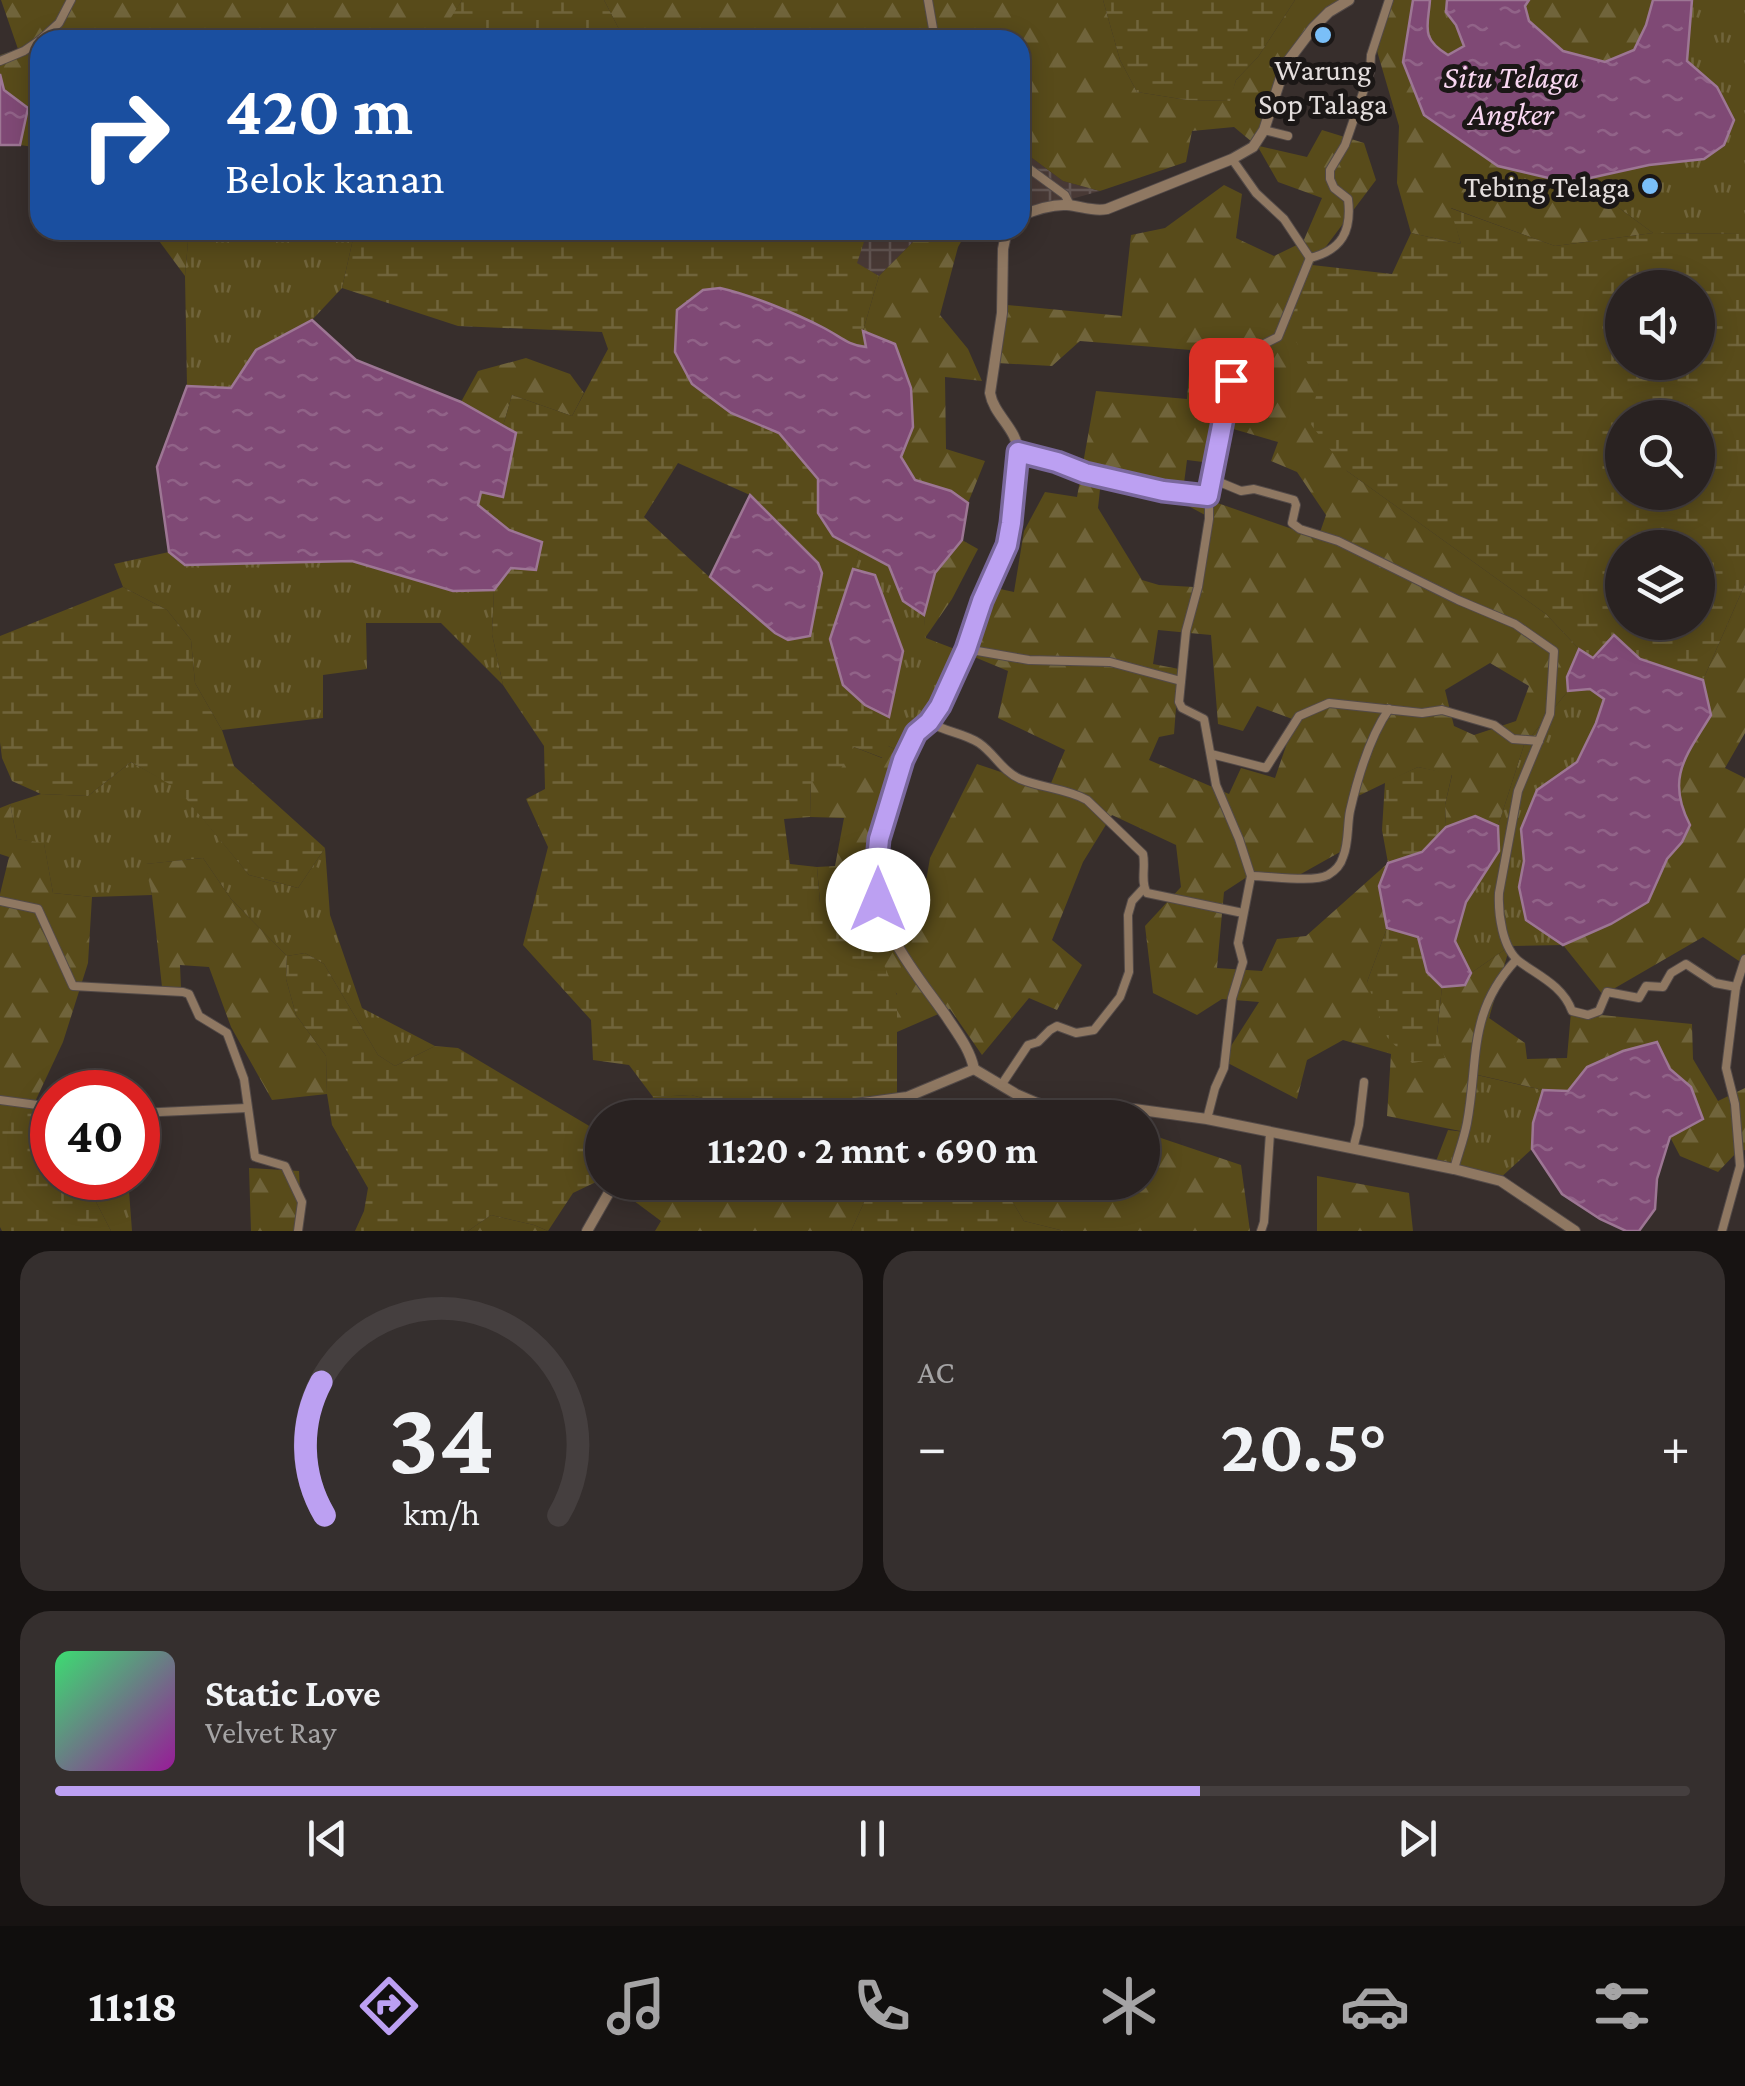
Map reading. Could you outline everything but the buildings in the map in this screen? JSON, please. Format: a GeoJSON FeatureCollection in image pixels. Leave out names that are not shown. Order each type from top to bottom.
{"type":"FeatureCollection","features":[{"type":"Feature","properties":{"kind":"street"},"geometry":{"type":"LineString","coordinates":[[928,0],[933,30]]}},
{"type":"Feature","properties":{"kind":"street"},"geometry":{"type":"LineString","coordinates":[[1030,213],[1070,205],[1097,211],[1108,209],[1232,159],[1252,147],[1264,130],[1284,65],[1312,28],[1349,0]]}},
{"type":"Feature","properties":{"kind":"street"},"geometry":{"type":"LineString","coordinates":[[1206,1119],[1224,1068],[1232,998],[1243,962],[1238,943],[1250,876],[1216,785],[1204,719],[1178,702],[1186,631],[1209,519],[1208,496],[1231,380],[1248,346],[1264,344],[1278,336],[1310,258],[1336,247],[1346,233],[1348,199],[1334,188],[1330,170],[1345,144],[1390,0]]}},
{"type":"Feature","properties":{"kind":"street"},"geometry":{"type":"LineString","coordinates":[[51,30],[70,1]]}},
{"type":"Feature","properties":{"kind":"street"},"geometry":{"type":"LineString","coordinates":[[0,60],[30,48]]}},
{"type":"Feature","properties":{"kind":"street"},"geometry":{"type":"LineString","coordinates":[[1264,130],[1288,136]]}},
{"type":"Feature","properties":{"kind":"street"},"geometry":{"type":"LineString","coordinates":[[1232,159],[1256,193],[1284,219],[1310,258]]}},
{"type":"Feature","properties":{"kind":"street"},"geometry":{"type":"LineString","coordinates":[[1030,168],[1065,194],[1070,205]]}},
{"type":"Feature","properties":{"kind":"street"},"geometry":{"type":"LineString","coordinates":[[1005,240],[1002,313],[990,392],[992,404],[1015,435],[1018,452],[1011,523],[1007,545],[966,649],[940,706],[916,733],[903,760],[879,839],[878,900],[900,951],[966,1046],[974,1070],[1037,1103],[1057,1108],[1134,1109],[1206,1119],[1454,1169],[1501,1181],[1574,1231]]}},
{"type":"Feature","properties":{"kind":"street"},"geometry":{"type":"LineString","coordinates":[[1018,452],[1085,473],[1163,491],[1208,496]]}},
{"type":"Feature","properties":{"kind":"street"},"geometry":{"type":"LineString","coordinates":[[1212,480],[1241,491],[1254,489],[1294,500],[1292,523],[1300,529],[1338,541],[1515,624],[1554,651],[1550,714],[1518,791],[1499,893],[1498,908],[1516,960],[1556,986],[1568,998],[1572,1011],[1588,1015],[1599,1011],[1607,992],[1639,998],[1646,986],[1662,987],[1671,974],[1686,964],[1716,983],[1736,988]]}},
{"type":"Feature","properties":{"kind":"street"},"geometry":{"type":"LineString","coordinates":[[966,649],[1029,660],[1110,662],[1181,680]]}},
{"type":"Feature","properties":{"kind":"street"},"geometry":{"type":"LineString","coordinates":[[1212,754],[1266,768],[1299,716],[1329,702],[1422,714],[1442,710],[1494,725],[1513,739],[1538,740]]}},
{"type":"Feature","properties":{"kind":"street"},"geometry":{"type":"LineString","coordinates":[[1250,876],[1326,876],[1339,866],[1363,768],[1377,727],[1390,709]]}},
{"type":"Feature","properties":{"kind":"street"},"geometry":{"type":"LineString","coordinates":[[929,722],[982,744],[1004,770],[1018,778],[1088,800],[1143,854],[1147,893],[1243,914]]}},
{"type":"Feature","properties":{"kind":"street"},"geometry":{"type":"LineString","coordinates":[[1002,1084],[1028,1046],[1057,1026],[1076,1034],[1094,1030],[1120,997],[1129,972],[1128,915],[1132,901],[1144,888]]}},
{"type":"Feature","properties":{"kind":"street"},"geometry":{"type":"LineString","coordinates":[[0,901],[38,909],[73,986],[183,992],[189,994],[199,1016],[227,1033],[244,1079],[255,1156],[285,1166],[302,1202],[298,1231]]}},
{"type":"Feature","properties":{"kind":"street"},"geometry":{"type":"LineString","coordinates":[[1722,1231],[1740,1166],[1735,1104],[1726,1068],[1736,988],[1745,959]]}},
{"type":"Feature","properties":{"kind":"street"},"geometry":{"type":"LineString","coordinates":[[1454,1169],[1466,1126],[1476,1032],[1486,1004],[1516,960]]}},
{"type":"Feature","properties":{"kind":"street"},"geometry":{"type":"LineString","coordinates":[[885,1100],[907,1097],[974,1070]]}},
{"type":"Feature","properties":{"kind":"street"},"geometry":{"type":"LineString","coordinates":[[1353,1149],[1364,1082]]}},
{"type":"Feature","properties":{"kind":"street"},"geometry":{"type":"LineString","coordinates":[[0,1100],[30,1104]]}},
{"type":"Feature","properties":{"kind":"street"},"geometry":{"type":"LineString","coordinates":[[160,1112],[248,1108]]}},
{"type":"Feature","properties":{"kind":"street"},"geometry":{"type":"LineString","coordinates":[[1261,1231],[1270,1133]]}},
{"type":"Feature","properties":{"kind":"street"},"geometry":{"type":"LineString","coordinates":[[587,1231],[605,1200]]}},
{"type":"Feature","properties":{"kind":"shaded area"},"geometry":{"type":"Polygon","coordinates":[[[1030,156],[1063,181],[1100,191],[1030,213],[1030,156]]]}},
{"type":"Feature","properties":{"kind":"shaded area"},"geometry":{"type":"Polygon","coordinates":[[[864,240],[915,240],[879,276],[856,263],[864,240]]]}},
{"type":"Feature","properties":{"kind":"green space"},"geometry":{"type":"Polygon","coordinates":[[[1,0],[462,0],[448,24],[450,30],[30,30],[30,146],[20,145],[27,109],[4,90],[0,74],[0,55],[18,49],[1,0]]]}},
{"type":"Feature","properties":{"kind":"green space"},"geometry":{"type":"Polygon","coordinates":[[[462,0],[604,0],[619,30],[449,30],[447,24],[462,0]]]}},
{"type":"Feature","properties":{"kind":"green space"},"geometry":{"type":"Polygon","coordinates":[[[604,0],[1103,0],[1120,60],[1137,92],[1187,100],[1229,101],[1236,80],[1258,57],[1295,0],[1343,0],[1285,65],[1259,146],[1307,157],[1322,130],[1364,143],[1376,180],[1312,265],[1319,386],[1347,471],[1546,614],[1579,649],[1567,677],[1568,691],[1524,745],[1498,826],[1475,816],[1446,827],[1445,805],[1452,775],[1418,767],[1354,798],[1349,847],[1292,879],[1253,873],[1224,892],[1217,968],[1262,971],[1277,939],[1306,936],[1388,863],[1379,886],[1387,928],[1367,982],[1437,1034],[1442,987],[1465,985],[1471,973],[1510,946],[1489,1018],[1525,1043],[1527,1059],[1567,1058],[1571,1012],[1692,1024],[1693,1059],[1718,1101],[1745,1088],[1745,1150],[1737,1152],[1718,1172],[1680,1156],[1670,1137],[1691,1087],[1670,1069],[1587,1067],[1568,1092],[1478,1075],[1477,1113],[1465,1132],[1387,1116],[1391,1054],[1343,1040],[1307,1060],[1297,1099],[1222,1060],[1259,1002],[1222,999],[1197,1015],[1153,993],[1145,926],[1181,887],[1176,845],[1112,815],[1083,862],[1052,940],[1082,965],[1057,1010],[1029,998],[982,1055],[950,1009],[897,1032],[897,994],[820,903],[817,867],[835,866],[844,818],[810,817],[811,782],[854,747],[882,758],[888,746],[909,755],[868,840],[864,880],[925,887],[930,858],[977,764],[1049,788],[1065,750],[998,718],[1008,671],[960,651],[991,587],[1014,592],[1024,531],[1045,492],[1077,497],[1096,391],[1187,399],[1191,350],[1080,341],[1052,366],[997,363],[1007,305],[1122,316],[1131,235],[1165,228],[1224,185],[1242,194],[1236,238],[1274,256],[1303,242],[1322,198],[1278,182],[1258,147],[1234,127],[1192,131],[1186,162],[1100,191],[1063,181],[1030,156],[1030,30],[619,30],[604,0]],[[1223,426],[1211,463],[1187,460],[1183,491],[1318,538],[1326,515],[1297,472],[1271,461],[1278,442],[1223,426]],[[1101,480],[1098,508],[1142,580],[1194,587],[1205,515],[1183,503],[1101,480]],[[1158,630],[1153,664],[1179,669],[1174,734],[1159,737],[1149,760],[1229,794],[1241,768],[1275,778],[1295,720],[1257,706],[1243,731],[1218,724],[1211,635],[1158,630]],[[1490,663],[1445,690],[1454,726],[1474,735],[1516,721],[1529,686],[1490,663]]]}},
{"type":"Feature","properties":{"kind":"green space"},"geometry":{"type":"Polygon","coordinates":[[[1103,0],[1295,0],[1258,57],[1236,80],[1230,101],[1187,100],[1137,92],[1120,60],[1103,0]]]}},
{"type":"Feature","properties":{"kind":"green space"},"geometry":{"type":"Polygon","coordinates":[[[1392,0],[1413,0],[1403,62],[1557,180],[1581,180],[1653,233],[1555,246],[1451,208],[1461,244],[1411,233],[1397,183],[1399,126],[1377,51],[1392,0]]]}},
{"type":"Feature","properties":{"kind":"green space"},"geometry":{"type":"Polygon","coordinates":[[[1430,0],[1447,0],[1446,12],[1464,47],[1448,55],[1433,43],[1427,25],[1430,0]]]}},
{"type":"Feature","properties":{"kind":"green space"},"geometry":{"type":"Polygon","coordinates":[[[1529,0],[1653,0],[1634,50],[1605,62],[1563,51],[1529,21],[1525,6],[1529,0]]]}},
{"type":"Feature","properties":{"kind":"green space"},"geometry":{"type":"Polygon","coordinates":[[[1692,0],[1745,0],[1745,234],[1653,233],[1581,180],[1649,165],[1704,159],[1717,87],[1687,61],[1692,0]]]}},
{"type":"Feature","properties":{"kind":"green space"},"geometry":{"type":"Polygon","coordinates":[[[1450,208],[1555,246],[1653,233],[1745,234],[1745,584],[1703,680],[1640,659],[1619,640],[1715,640],[1715,530],[1605,530],[1605,640],[1610,640],[1593,658],[1546,614],[1347,471],[1309,422],[1319,385],[1287,324],[1312,265],[1392,274],[1411,233],[1461,244],[1450,208]]]}},
{"type":"Feature","properties":{"kind":"green space"},"geometry":{"type":"Polygon","coordinates":[[[158,240],[188,240],[185,276],[158,240]]]}},
{"type":"Feature","properties":{"kind":"green space"},"geometry":{"type":"Polygon","coordinates":[[[188,240],[353,240],[342,288],[312,320],[256,350],[231,388],[187,386],[188,240]]]}},
{"type":"Feature","properties":{"kind":"green space"},"geometry":{"type":"Polygon","coordinates":[[[353,240],[865,240],[857,263],[879,276],[863,331],[867,348],[787,311],[720,288],[675,352],[692,384],[731,413],[779,433],[818,479],[818,513],[833,535],[860,550],[830,639],[865,705],[900,722],[883,758],[854,747],[837,775],[811,782],[810,817],[784,819],[790,864],[817,867],[820,903],[856,901],[897,995],[897,1094],[857,1100],[653,1097],[629,1065],[593,1060],[591,1020],[523,945],[548,847],[526,799],[545,789],[544,746],[503,685],[492,634],[494,590],[511,568],[509,530],[478,506],[480,492],[502,497],[516,434],[503,426],[512,395],[572,416],[608,349],[602,332],[458,326],[342,288],[353,240]],[[678,463],[644,517],[775,633],[780,527],[750,495],[678,463]]]}},
{"type":"Feature","properties":{"kind":"green space"},"geometry":{"type":"Polygon","coordinates":[[[915,240],[962,240],[940,315],[968,349],[982,381],[945,377],[946,449],[985,461],[968,503],[951,491],[915,480],[901,457],[913,427],[863,331],[879,276],[915,240]]]}},
{"type":"Feature","properties":{"kind":"green space"},"geometry":{"type":"Polygon","coordinates":[[[526,358],[570,374],[584,393],[572,416],[512,395],[503,426],[461,402],[478,371],[526,358]]]}},
{"type":"Feature","properties":{"kind":"green space"},"geometry":{"type":"Polygon","coordinates":[[[962,540],[978,549],[952,599],[925,638],[924,615],[935,573],[962,540]]]}},
{"type":"Feature","properties":{"kind":"green space"},"geometry":{"type":"Polygon","coordinates":[[[860,550],[889,566],[903,601],[924,615],[926,638],[960,651],[909,755],[888,746],[899,723],[889,717],[903,651],[875,575],[853,569],[860,550]]]}},
{"type":"Feature","properties":{"kind":"green space"},"geometry":{"type":"Polygon","coordinates":[[[169,552],[185,565],[352,561],[453,591],[494,590],[492,634],[503,685],[441,623],[366,623],[367,669],[323,675],[323,718],[222,730],[195,683],[191,640],[167,610],[123,587],[114,564],[169,552]]]}},
{"type":"Feature","properties":{"kind":"green space"},"geometry":{"type":"Polygon","coordinates":[[[1745,584],[1745,733],[1725,768],[1745,778],[1745,965],[1703,937],[1603,995],[1563,945],[1648,902],[1667,859],[1682,842],[1690,825],[1679,793],[1679,780],[1687,755],[1711,715],[1703,680],[1745,584]]]}},
{"type":"Feature","properties":{"kind":"green space"},"geometry":{"type":"Polygon","coordinates":[[[123,587],[167,610],[191,640],[195,683],[222,730],[234,766],[325,848],[298,888],[249,875],[178,789],[131,762],[88,796],[41,794],[12,781],[0,742],[0,636],[123,587]]]}},
{"type":"Feature","properties":{"kind":"green space"},"geometry":{"type":"Polygon","coordinates":[[[1590,689],[1604,698],[1577,762],[1537,790],[1521,829],[1524,861],[1519,887],[1526,919],[1563,945],[1510,946],[1471,973],[1455,942],[1466,903],[1499,851],[1498,826],[1524,745],[1568,691],[1590,689]]]}},
{"type":"Feature","properties":{"kind":"green space"},"geometry":{"type":"Polygon","coordinates":[[[131,762],[178,788],[249,875],[298,888],[325,848],[330,915],[362,1008],[435,1046],[395,1066],[378,1055],[324,964],[305,953],[287,956],[231,899],[203,858],[146,864],[152,895],[92,897],[53,893],[44,844],[17,839],[10,804],[41,794],[88,796],[131,762]]]}},
{"type":"Feature","properties":{"kind":"green space"},"geometry":{"type":"Polygon","coordinates":[[[1418,767],[1452,774],[1445,805],[1446,827],[1422,852],[1388,863],[1382,830],[1385,782],[1418,767]]]}},
{"type":"Feature","properties":{"kind":"green space"},"geometry":{"type":"Polygon","coordinates":[[[10,804],[17,839],[44,843],[53,893],[92,897],[88,963],[50,1070],[30,1070],[30,1106],[0,1103],[0,894],[9,857],[0,854],[0,808],[10,804]]]}},
{"type":"Feature","properties":{"kind":"green space"},"geometry":{"type":"Polygon","coordinates":[[[203,858],[231,899],[287,956],[286,979],[296,1015],[326,1056],[327,1094],[272,1100],[231,1027],[209,967],[180,965],[181,988],[162,987],[145,864],[203,858]]]}},
{"type":"Feature","properties":{"kind":"green space"},"geometry":{"type":"Polygon","coordinates":[[[1387,928],[1418,937],[1427,972],[1442,987],[1437,1034],[1445,1058],[1412,1063],[1387,1037],[1367,982],[1387,928]]]}},
{"type":"Feature","properties":{"kind":"green space"},"geometry":{"type":"Polygon","coordinates":[[[305,953],[324,964],[378,1055],[395,1066],[435,1046],[458,1048],[585,1123],[585,1187],[573,1193],[548,1231],[491,1215],[468,1231],[355,1231],[368,1188],[332,1125],[326,1056],[296,1015],[286,979],[287,956],[305,953]]]}},
{"type":"Feature","properties":{"kind":"green space"},"geometry":{"type":"Polygon","coordinates":[[[1477,1075],[1543,1090],[1533,1123],[1532,1149],[1498,1180],[1435,1164],[1448,1130],[1465,1132],[1477,1075]]]}},
{"type":"Feature","properties":{"kind":"green space"},"geometry":{"type":"Polygon","coordinates":[[[691,1095],[710,1100],[652,1100],[691,1095]]]}},
{"type":"Feature","properties":{"kind":"green space"},"geometry":{"type":"Polygon","coordinates":[[[0,1103],[30,1106],[30,1200],[95,1200],[111,1231],[2,1231],[0,1103]]]}},
{"type":"Feature","properties":{"kind":"green space"},"geometry":{"type":"Polygon","coordinates":[[[1160,1138],[1241,1165],[1250,1231],[1064,1231],[1024,1221],[1011,1200],[1160,1200],[1160,1138]]]}},
{"type":"Feature","properties":{"kind":"green space"},"geometry":{"type":"Polygon","coordinates":[[[249,1168],[299,1171],[302,1231],[251,1231],[249,1168]]]}},
{"type":"Feature","properties":{"kind":"green space"},"geometry":{"type":"Polygon","coordinates":[[[1317,1176],[1409,1193],[1413,1231],[1317,1231],[1317,1176]]]}},
{"type":"Feature","properties":{"kind":"green space"},"geometry":{"type":"Polygon","coordinates":[[[95,1200],[130,1200],[132,1231],[111,1231],[95,1200]]]}},
{"type":"Feature","properties":{"kind":"green space"},"geometry":{"type":"Polygon","coordinates":[[[633,1200],[865,1200],[851,1231],[655,1231],[661,1221],[633,1200]]]}},
{"type":"Feature","properties":{"kind":"green space"},"geometry":{"type":"Polygon","coordinates":[[[865,1200],[1011,1200],[1024,1221],[1064,1231],[851,1231],[865,1200]]]}},
{"type":"Feature","properties":{"kind":"green space"},"geometry":{"type":"Polygon","coordinates":[[[491,1215],[534,1225],[548,1231],[468,1231],[491,1215]]]}},
{"type":"Feature","properties":{"kind":"water","name":"Situ Telaga Angker"},"geometry":{"type":"Polygon","coordinates":[[[1413,0],[1430,0],[1429,37],[1448,55],[1464,46],[1446,12],[1447,0],[1529,0],[1525,6],[1529,21],[1563,51],[1605,62],[1634,50],[1653,0],[1692,0],[1687,61],[1717,87],[1734,120],[1724,145],[1704,159],[1649,165],[1581,180],[1557,180],[1498,166],[1424,115],[1403,62],[1413,0]]]}},
{"type":"Feature","properties":{"kind":"water"},"geometry":{"type":"Polygon","coordinates":[[[0,74],[4,90],[28,108],[20,145],[0,145],[0,74]]]}},
{"type":"Feature","properties":{"kind":"water"},"geometry":{"type":"Polygon","coordinates":[[[720,288],[787,311],[854,344],[866,347],[863,331],[895,344],[911,388],[913,427],[901,457],[915,480],[951,491],[968,503],[962,540],[935,573],[924,615],[903,601],[889,566],[833,536],[818,513],[818,479],[779,433],[731,413],[692,384],[675,352],[677,310],[703,290],[720,288]]]}},
{"type":"Feature","properties":{"kind":"water"},"geometry":{"type":"Polygon","coordinates":[[[312,320],[356,360],[461,402],[516,433],[503,497],[481,492],[478,505],[509,530],[542,542],[536,570],[511,568],[494,590],[453,591],[352,561],[185,565],[169,552],[157,467],[187,386],[231,388],[256,350],[312,320]]]}},
{"type":"Feature","properties":{"kind":"water"},"geometry":{"type":"Polygon","coordinates":[[[750,495],[818,563],[822,573],[810,636],[788,640],[775,633],[710,577],[750,495]]]}},
{"type":"Feature","properties":{"kind":"water"},"geometry":{"type":"Polygon","coordinates":[[[853,569],[875,575],[903,651],[889,717],[865,705],[843,685],[830,639],[853,569]]]}},
{"type":"Feature","properties":{"kind":"water"},"geometry":{"type":"Polygon","coordinates":[[[1609,640],[1619,640],[1640,659],[1703,680],[1711,715],[1687,755],[1679,780],[1679,793],[1690,825],[1667,859],[1648,902],[1563,945],[1526,920],[1519,887],[1524,861],[1521,829],[1537,790],[1577,762],[1596,723],[1604,699],[1590,689],[1568,691],[1567,677],[1579,649],[1593,658],[1609,640]]]}},
{"type":"Feature","properties":{"kind":"water"},"geometry":{"type":"Polygon","coordinates":[[[1475,816],[1498,826],[1499,851],[1466,902],[1455,941],[1471,973],[1465,985],[1442,987],[1427,972],[1418,937],[1387,928],[1379,886],[1388,863],[1422,852],[1446,827],[1475,816]]]}},
{"type":"Feature","properties":{"kind":"water"},"geometry":{"type":"Polygon","coordinates":[[[1657,1042],[1670,1069],[1691,1087],[1703,1119],[1670,1137],[1657,1179],[1655,1209],[1639,1231],[1626,1231],[1562,1194],[1532,1149],[1533,1123],[1543,1090],[1568,1091],[1587,1067],[1657,1042]]]}},
{"type":"Feature","properties":{"kind":"place","name":"Warung Sop Talaga"},"geometry":{"type":"Point","coordinates":[1323,35]}},
{"type":"Feature","properties":{"kind":"place","name":"Tebing Telaga"},"geometry":{"type":"Point","coordinates":[1650,186]}},
{"type":"Feature","properties":{"kind":"route"},"geometry":{"type":"LineString","coordinates":[[878,900],[879,839],[903,760],[916,733],[940,706],[1007,545],[1018,452],[1085,473],[1163,491],[1208,496],[1231,380]]}}]}
